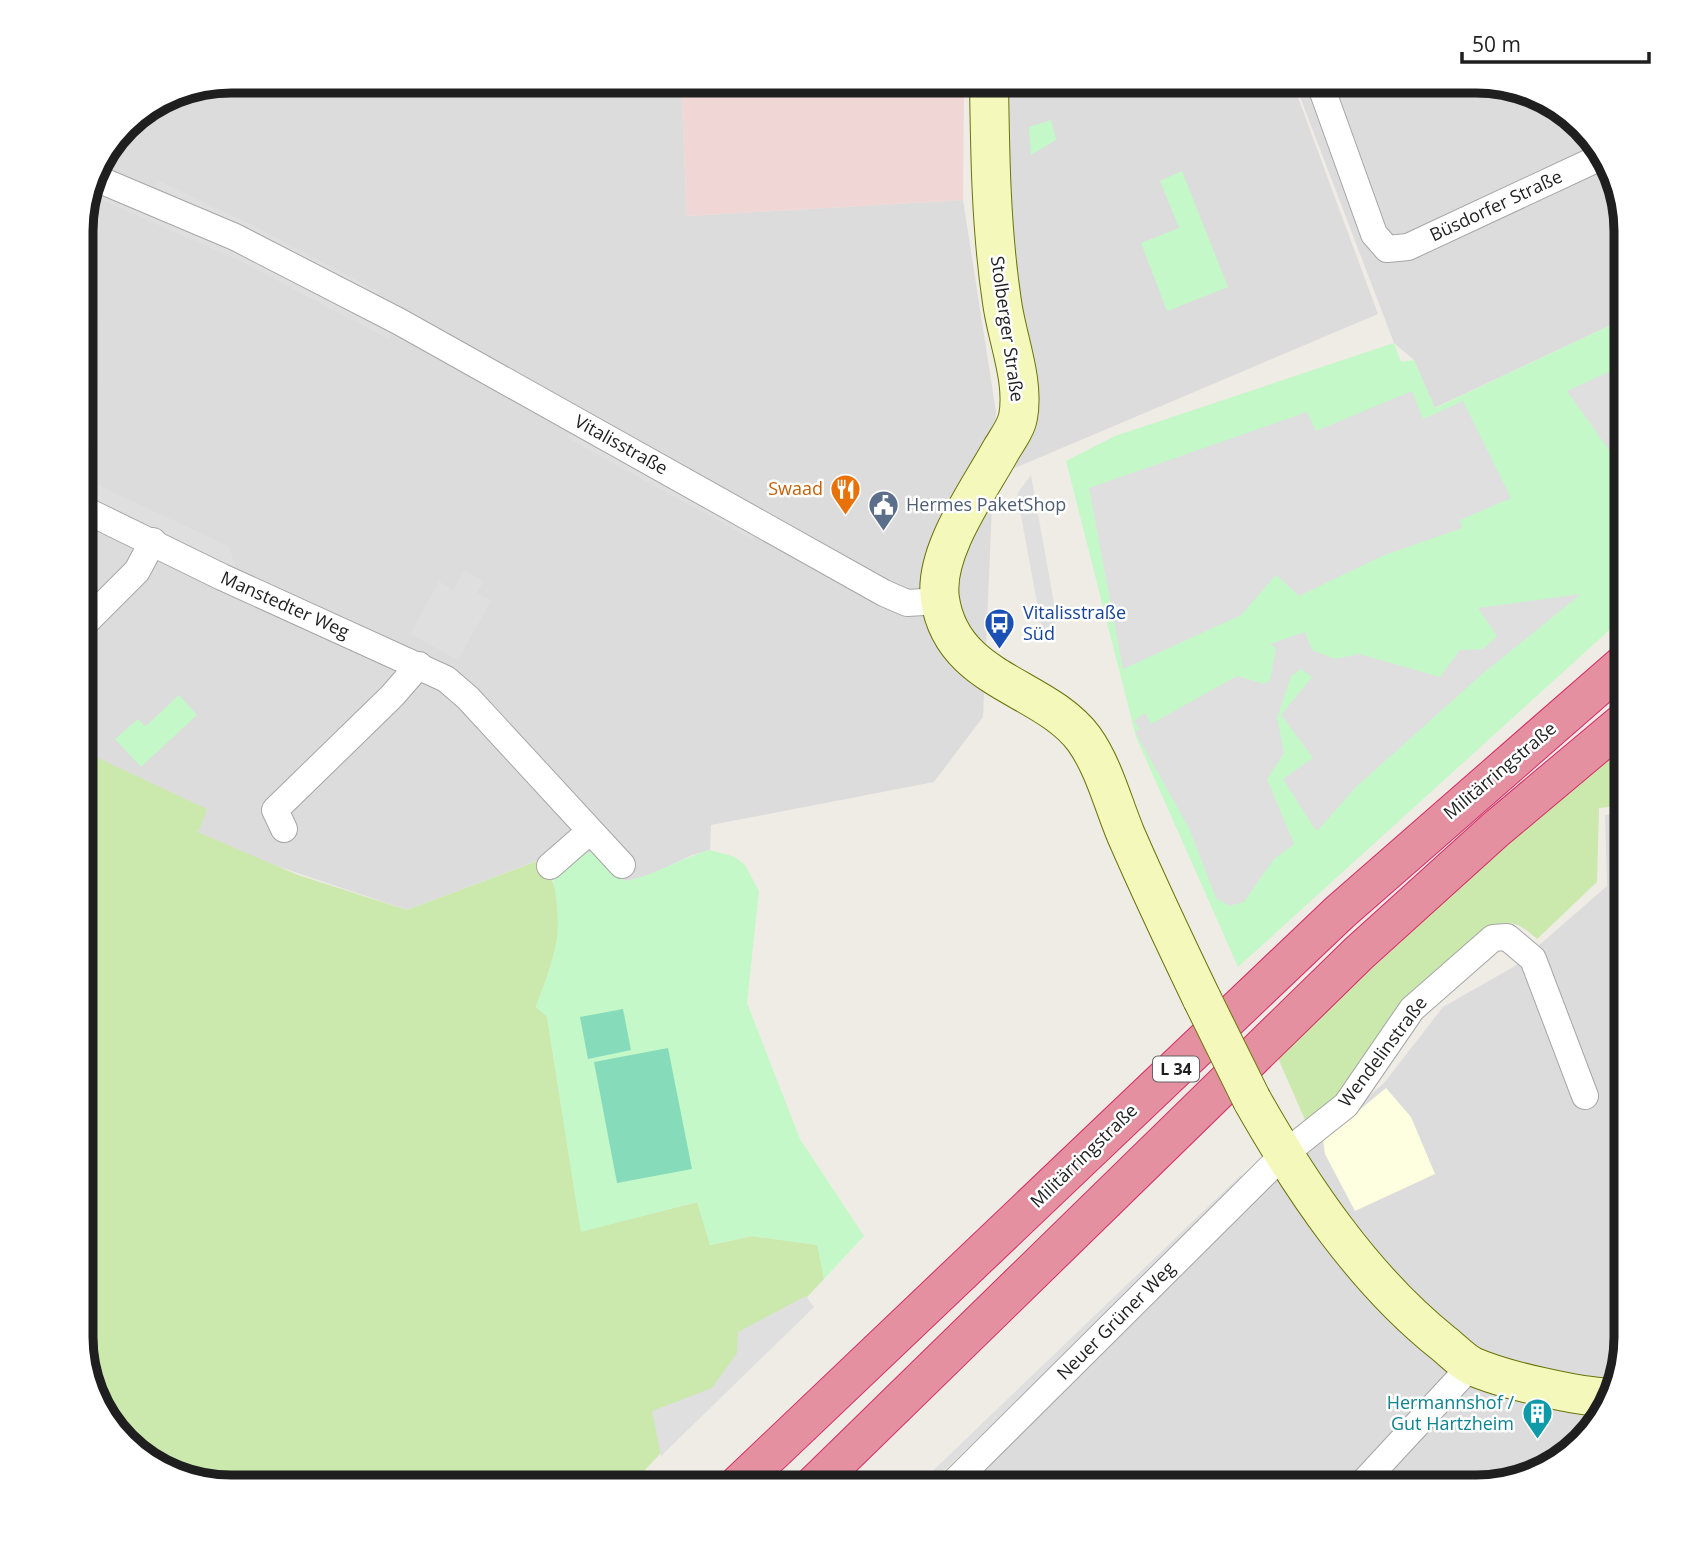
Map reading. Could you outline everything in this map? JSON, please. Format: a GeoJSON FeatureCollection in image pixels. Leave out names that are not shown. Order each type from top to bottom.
{"type":"FeatureCollection","features":[{"type":"Feature","properties":{"kind":"highway","name":"Militärringstraße"},"geometry":{"type":"LineString","coordinates":[[750,1475],[1340,912],[1614,672]]}},
{"type":"Feature","properties":{"kind":"highway","name":"L 34"},"geometry":{"type":"LineString","coordinates":[[825,1475],[1359,953],[1495,830],[1614,730]]}},
{"type":"Feature","properties":{"kind":"street","name":"Stolberger Straße"},"geometry":{"type":"LineString","coordinates":[[940,601],[942,560],[1018,419],[1019,391],[1002,304],[993,225],[989,93]]}},
{"type":"Feature","properties":{"kind":"street","name":"Büsdorfer Straße"},"geometry":{"type":"LineString","coordinates":[[1323,93],[1374,234],[1387,248],[1408,247],[1594,160]]}},
{"type":"Feature","properties":{"kind":"street","name":"Vitalisstraße"},"geometry":{"type":"LineString","coordinates":[[102,181],[235,237],[412,328],[884,593],[907,603],[940,601]]}},
{"type":"Feature","properties":{"kind":"street","name":"Manstedter Weg"},"geometry":{"type":"LineString","coordinates":[[93,514],[153,541],[222,578],[446,678],[468,698],[622,865]]}},
{"type":"Feature","properties":{"kind":"street"},"geometry":{"type":"LineString","coordinates":[[93,614],[138,571],[153,541]]}},
{"type":"Feature","properties":{"kind":"street"},"geometry":{"type":"LineString","coordinates":[[940,601],[953,633],[967,655],[1003,683],[1058,715],[1083,737],[1097,762],[1131,847],[1252,1100],[1283,1155],[1370,1269],[1420,1325],[1471,1366],[1554,1390],[1601,1396]]}},
{"type":"Feature","properties":{"kind":"street"},"geometry":{"type":"LineString","coordinates":[[284,829],[275,810],[392,696],[418,665]]}},
{"type":"Feature","properties":{"kind":"street"},"geometry":{"type":"LineString","coordinates":[[550,866],[589,832]]}},
{"type":"Feature","properties":{"kind":"street","name":"Wendelinstraße"},"geometry":{"type":"LineString","coordinates":[[1283,1155],[1346,1105],[1412,1009],[1493,938],[1507,937],[1533,959],[1585,1096]]}},
{"type":"Feature","properties":{"kind":"street","name":"Neuer Grüner Weg"},"geometry":{"type":"LineString","coordinates":[[962,1475],[1283,1155]]}},
{"type":"Feature","properties":{"kind":"street"},"geometry":{"type":"LineString","coordinates":[[1371,1475],[1471,1366]]}},
{"type":"Feature","properties":{"kind":"shaded area"},"geometry":{"type":"Polygon","coordinates":[[[682,93],[687,216],[963,200],[996,412],[983,717],[934,782],[711,825],[710,850],[692,855],[644,878],[624,881],[599,853],[539,860],[407,910],[93,804],[93,222],[103,178],[116,154],[133,133],[154,116],[178,103],[213,94],[682,93]]]}},
{"type":"Feature","properties":{"kind":"shaded area"},"geometry":{"type":"Polygon","coordinates":[[[682,93],[964,93],[963,200],[687,216],[682,93]]]}},
{"type":"Feature","properties":{"kind":"shaded area"},"geometry":{"type":"Polygon","coordinates":[[[1006,93],[1296,93],[1378,314],[1010,470],[1006,93]]]}},
{"type":"Feature","properties":{"kind":"shaded area"},"geometry":{"type":"Polygon","coordinates":[[[1299,93],[1494,94],[1529,103],[1553,116],[1586,147],[1600,170],[1610,195],[1614,222],[1614,324],[1434,408],[1414,360],[1394,343],[1299,93]]]}},
{"type":"Feature","properties":{"kind":"shaded area"},"geometry":{"type":"Polygon","coordinates":[[[157,180],[254,226],[379,292],[375,298],[155,186],[157,180]]]}},
{"type":"Feature","properties":{"kind":"shaded area"},"geometry":{"type":"Polygon","coordinates":[[[99,192],[187,228],[302,284],[391,333],[388,339],[242,262],[97,198],[99,192]]]}},
{"type":"Feature","properties":{"kind":"shaded area"},"geometry":{"type":"Polygon","coordinates":[[[1614,369],[1614,457],[1567,391],[1614,369]]]}},
{"type":"Feature","properties":{"kind":"shaded area"},"geometry":{"type":"Polygon","coordinates":[[[1412,391],[1423,419],[1463,401],[1511,498],[1460,520],[1462,528],[1382,556],[1299,596],[1276,575],[1241,615],[1123,669],[1089,488],[1307,412],[1316,431],[1412,391]]]}},
{"type":"Feature","properties":{"kind":"shaded area"},"geometry":{"type":"Polygon","coordinates":[[[570,432],[757,534],[753,540],[567,438],[570,432]]]}},
{"type":"Feature","properties":{"kind":"shaded area"},"geometry":{"type":"Polygon","coordinates":[[[1031,475],[1057,620],[1043,635],[1017,494],[1031,475]]]}},
{"type":"Feature","properties":{"kind":"shaded area"},"geometry":{"type":"Polygon","coordinates":[[[93,483],[228,546],[238,571],[93,504],[93,483]]]}},
{"type":"Feature","properties":{"kind":"shaded area"},"geometry":{"type":"Polygon","coordinates":[[[464,570],[484,581],[477,593],[491,601],[458,660],[410,634],[439,581],[454,590],[464,570]]]}},
{"type":"Feature","properties":{"kind":"shaded area"},"geometry":{"type":"Polygon","coordinates":[[[1581,594],[1481,675],[1356,787],[1318,830],[1283,779],[1313,758],[1281,715],[1312,677],[1301,669],[1291,676],[1277,718],[1284,753],[1267,779],[1294,844],[1274,859],[1244,902],[1229,906],[1216,898],[1189,828],[1135,732],[1140,729],[1134,721],[1145,713],[1151,724],[1237,676],[1264,684],[1270,680],[1276,648],[1270,644],[1305,632],[1312,650],[1335,659],[1359,654],[1440,677],[1460,650],[1483,649],[1497,636],[1478,608],[1581,594]]]}},
{"type":"Feature","properties":{"kind":"shaded area"},"geometry":{"type":"Polygon","coordinates":[[[1614,814],[1614,1337],[1612,1364],[1604,1390],[1591,1414],[1574,1435],[1553,1452],[1529,1465],[1494,1474],[953,1475],[1308,1148],[1384,1083],[1443,1007],[1515,966],[1607,886],[1605,815],[1614,814]]]}},
{"type":"Feature","properties":{"kind":"shaded area"},"geometry":{"type":"Polygon","coordinates":[[[1386,1088],[1411,1117],[1435,1174],[1355,1211],[1325,1154],[1323,1140],[1386,1088]]]}},
{"type":"Feature","properties":{"kind":"shaded area"},"geometry":{"type":"Polygon","coordinates":[[[1241,1175],[1246,1180],[939,1475],[928,1475],[1241,1175]]]}},
{"type":"Feature","properties":{"kind":"shaded area"},"geometry":{"type":"Polygon","coordinates":[[[806,1296],[814,1307],[661,1456],[652,1411],[712,1388],[737,1353],[738,1332],[806,1296]]]}},
{"type":"Feature","properties":{"kind":"green space"},"geometry":{"type":"Polygon","coordinates":[[[1051,120],[1056,140],[1031,155],[1029,127],[1051,120]]]}},
{"type":"Feature","properties":{"kind":"green space"},"geometry":{"type":"Polygon","coordinates":[[[1182,171],[1228,287],[1167,311],[1141,243],[1179,228],[1160,181],[1182,171]]]}},
{"type":"Feature","properties":{"kind":"green space"},"geometry":{"type":"Polygon","coordinates":[[[1614,324],[1614,626],[1238,967],[1136,737],[1066,461],[1115,436],[1394,343],[1401,362],[1414,360],[1435,408],[1614,324]]]}},
{"type":"Feature","properties":{"kind":"green space"},"geometry":{"type":"Polygon","coordinates":[[[179,695],[197,715],[141,767],[115,739],[138,719],[145,726],[148,724],[179,695]]]}},
{"type":"Feature","properties":{"kind":"green space"},"geometry":{"type":"Polygon","coordinates":[[[1614,754],[1614,806],[1599,808],[1597,882],[1537,939],[1514,924],[1503,923],[1489,929],[1338,1096],[1306,1122],[1277,1056],[1545,809],[1614,754]]]}},
{"type":"Feature","properties":{"kind":"green space"},"geometry":{"type":"Polygon","coordinates":[[[93,756],[207,809],[199,831],[195,831],[298,875],[407,910],[540,860],[557,895],[559,914],[555,951],[536,1007],[547,1016],[581,1231],[698,1202],[710,1245],[752,1236],[818,1245],[824,1279],[640,1475],[231,1475],[204,1473],[187,1468],[154,1452],[133,1435],[111,1406],[100,1381],[93,1346],[93,756]]]}},
{"type":"Feature","properties":{"kind":"green space"},"geometry":{"type":"Polygon","coordinates":[[[710,850],[735,857],[745,865],[759,891],[747,1003],[800,1139],[864,1236],[824,1279],[817,1245],[752,1236],[710,1245],[697,1202],[581,1232],[547,1017],[536,1007],[553,957],[558,930],[553,877],[581,852],[599,853],[624,881],[710,850]]]}},
{"type":"Feature","properties":{"kind":"green space"},"geometry":{"type":"Polygon","coordinates":[[[623,1009],[631,1050],[588,1059],[580,1017],[623,1009]]]}},
{"type":"Feature","properties":{"kind":"green space"},"geometry":{"type":"Polygon","coordinates":[[[668,1048],[692,1169],[617,1183],[594,1062],[668,1048]]]}},
{"type":"Feature","properties":{"kind":"place","name":"Swaad"},"geometry":{"type":"Point","coordinates":[846,516]}},
{"type":"Feature","properties":{"kind":"place","name":"Hermes PaketShop"},"geometry":{"type":"Point","coordinates":[883,532]}},
{"type":"Feature","properties":{"kind":"place","name":"Vitalisstraße Süd"},"geometry":{"type":"Point","coordinates":[1000,650]}},
{"type":"Feature","properties":{"kind":"place","name":"Hermannshof / Gut Hartzheim"},"geometry":{"type":"Point","coordinates":[1537,1440]}}]}
